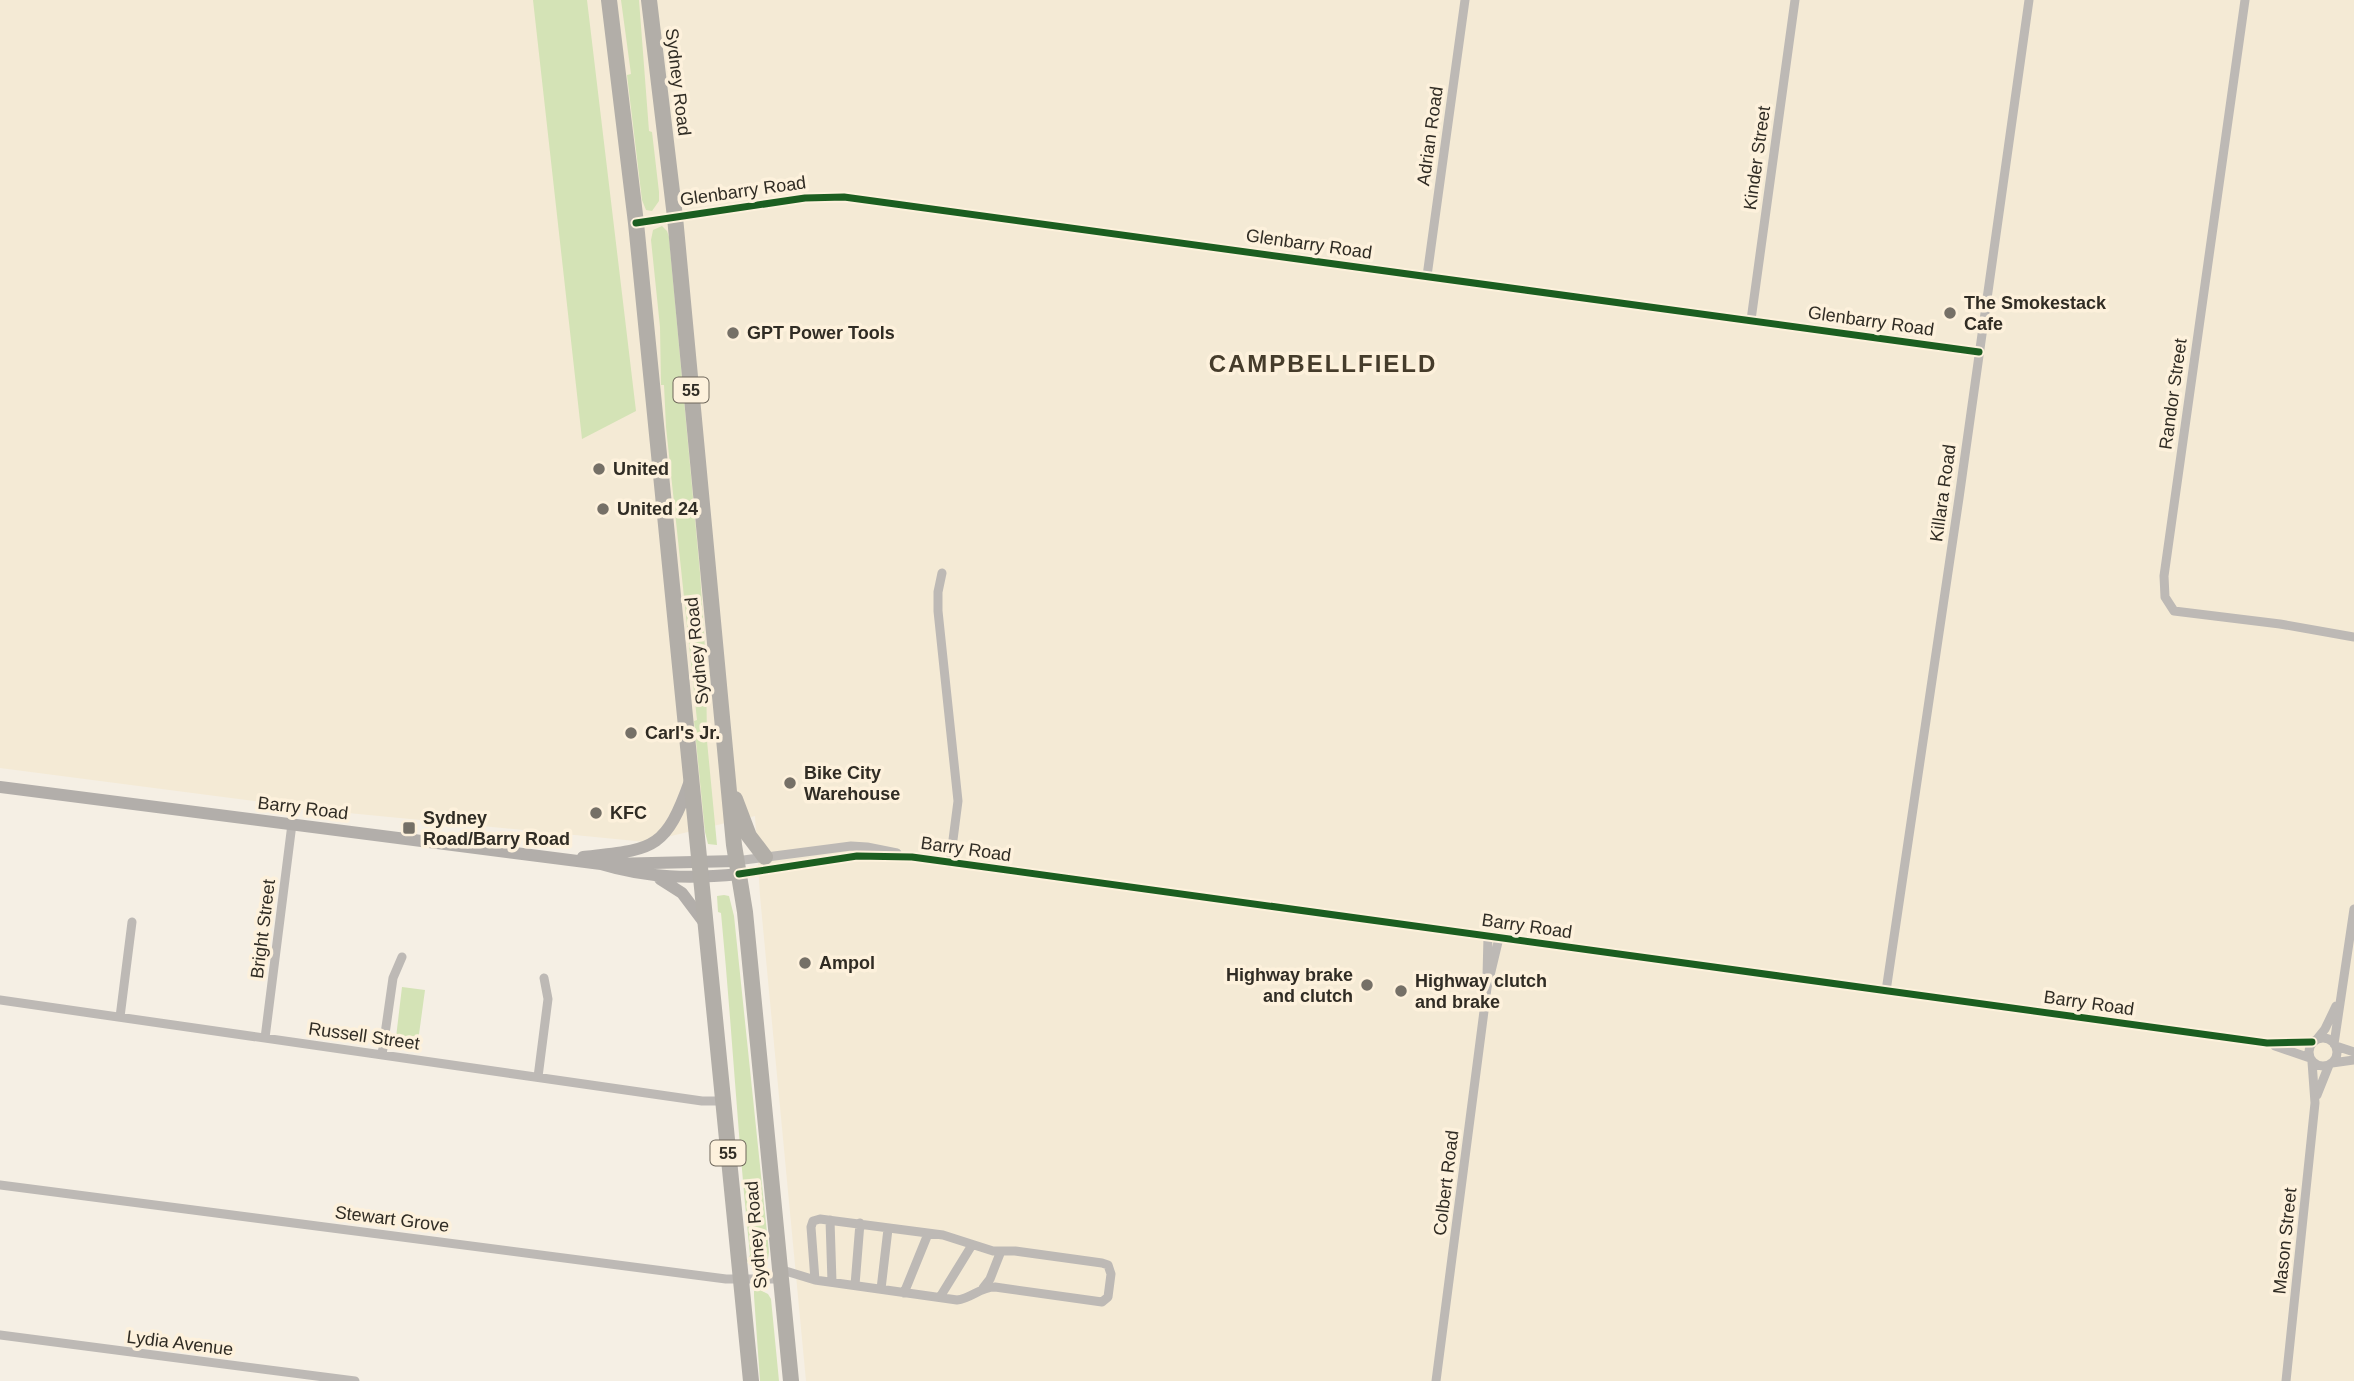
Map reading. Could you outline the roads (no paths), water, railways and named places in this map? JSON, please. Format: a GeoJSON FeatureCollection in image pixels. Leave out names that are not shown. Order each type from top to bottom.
{"type":"FeatureCollection","features":[{"type":"Feature","properties":{"kind":"highway","name":"Sydney Road"},"geometry":{"type":"LineString","coordinates":[[609,0],[636,223],[751,1381]]}},
{"type":"Feature","properties":{"kind":"highway","name":"Sydney Road"},"geometry":{"type":"LineString","coordinates":[[649,0],[675,217],[727,780],[745,912],[791,1381]]}},
{"type":"Feature","properties":{"kind":"highway"},"geometry":{"type":"LineString","coordinates":[[727,780],[749,836],[765,857]]}},
{"type":"Feature","properties":{"kind":"main road"},"geometry":{"type":"LineString","coordinates":[[565,859],[634,851],[654,844],[670,826],[691,778]]}},
{"type":"Feature","properties":{"kind":"main road","name":"Barry Road"},"geometry":{"type":"LineString","coordinates":[[1,791],[292,824],[601,864],[700,870]]}},
{"type":"Feature","properties":{"kind":"main road","name":"Barry Road"},"geometry":{"type":"LineString","coordinates":[[601,864],[629,873],[656,876],[737,868]]}},
{"type":"Feature","properties":{"kind":"main road"},"geometry":{"type":"LineString","coordinates":[[656,876],[682,893],[706,925]]}},
{"type":"Feature","properties":{"kind":"street","name":"Adrian Road"},"geometry":{"type":"LineString","coordinates":[[1427,276],[1465,0]]}},
{"type":"Feature","properties":{"kind":"street","name":"Kinder Street"},"geometry":{"type":"LineString","coordinates":[[1751,320],[1795,0]]}},
{"type":"Feature","properties":{"kind":"street","name":"Killara Road"},"geometry":{"type":"LineString","coordinates":[[1886,991],[2029,0]]}},
{"type":"Feature","properties":{"kind":"street","name":"Randor Street"},"geometry":{"type":"LineString","coordinates":[[2245,0],[2164,576],[2165,597],[2174,611],[2280,624],[2354,637]]}},
{"type":"Feature","properties":{"kind":"street","name":"Glenbarry Road"},"geometry":{"type":"LineString","coordinates":[[636,223],[805,198],[844,197],[1979,352]]}},
{"type":"Feature","properties":{"kind":"street","name":"Barry Road"},"geometry":{"type":"LineString","coordinates":[[942,573],[938,611],[958,801],[950,863]]}},
{"type":"Feature","properties":{"kind":"street","name":"Bright Street"},"geometry":{"type":"LineString","coordinates":[[265,1038],[292,824]]}},
{"type":"Feature","properties":{"kind":"street","name":"Barry Road"},"geometry":{"type":"LineString","coordinates":[[737,868],[765,857],[851,846],[950,863],[2267,1043],[2314,1041]]}},
{"type":"Feature","properties":{"kind":"street","name":"Barry Road"},"geometry":{"type":"LineString","coordinates":[[737,868],[857,856],[912,857]]}},
{"type":"Feature","properties":{"kind":"street"},"geometry":{"type":"LineString","coordinates":[[2331,1064],[2337,1055],[2335,1045],[2354,909]]}},
{"type":"Feature","properties":{"kind":"street"},"geometry":{"type":"LineString","coordinates":[[120,1017],[132,922]]}},
{"type":"Feature","properties":{"kind":"street","name":"Colbert Road"},"geometry":{"type":"LineString","coordinates":[[1487,988],[1488,936]]}},
{"type":"Feature","properties":{"kind":"street","name":"Colbert Road"},"geometry":{"type":"LineString","coordinates":[[1436,1381],[1487,988],[1499,938]]}},
{"type":"Feature","properties":{"kind":"street"},"geometry":{"type":"LineString","coordinates":[[382,1055],[393,978],[402,957]]}},
{"type":"Feature","properties":{"kind":"street"},"geometry":{"type":"LineString","coordinates":[[538,1077],[548,999],[544,978]]}},
{"type":"Feature","properties":{"kind":"street"},"geometry":{"type":"LineString","coordinates":[[2342,988],[2333,1015],[2308,1050],[2311,1060],[2320,1066],[2354,1060]]}},
{"type":"Feature","properties":{"kind":"street","name":"Russell Street"},"geometry":{"type":"LineString","coordinates":[[0,1000],[702,1101],[723,1101]]}},
{"type":"Feature","properties":{"kind":"street"},"geometry":{"type":"LineString","coordinates":[[2314,1041],[2324,1038],[2354,1052]]}},
{"type":"Feature","properties":{"kind":"street","name":"Barry Road"},"geometry":{"type":"LineString","coordinates":[[2267,1043],[2311,1060]]}},
{"type":"Feature","properties":{"kind":"street","name":"Mason Street"},"geometry":{"type":"LineString","coordinates":[[2311,1060],[2315,1103]]}},
{"type":"Feature","properties":{"kind":"street","name":"Mason Street"},"geometry":{"type":"LineString","coordinates":[[2286,1381],[2315,1103],[2320,1083],[2331,1064]]}},
{"type":"Feature","properties":{"kind":"street","name":"Stewart Grove"},"geometry":{"type":"LineString","coordinates":[[0,1185],[740,1280],[779,1274],[957,1300],[966,1299],[983,1289],[1004,1288],[1102,1301],[1108,1297],[1110,1270],[1104,1264],[1002,1251]]}},
{"type":"Feature","properties":{"kind":"street"},"geometry":{"type":"LineString","coordinates":[[815,1280],[811,1223],[816,1219],[952,1237],[972,1245],[1002,1251],[983,1289]]}},
{"type":"Feature","properties":{"kind":"street"},"geometry":{"type":"LineString","coordinates":[[830,1220],[832,1282]]}},
{"type":"Feature","properties":{"kind":"street"},"geometry":{"type":"LineString","coordinates":[[855,1285],[860,1223]]}},
{"type":"Feature","properties":{"kind":"street"},"geometry":{"type":"LineString","coordinates":[[881,1289],[888,1229]]}},
{"type":"Feature","properties":{"kind":"street"},"geometry":{"type":"LineString","coordinates":[[904,1293],[928,1234]]}},
{"type":"Feature","properties":{"kind":"street"},"geometry":{"type":"LineString","coordinates":[[940,1297],[972,1245]]}},
{"type":"Feature","properties":{"kind":"street","name":"Lydia Avenue"},"geometry":{"type":"LineString","coordinates":[[0,1335],[355,1381]]}},
{"type":"Feature","properties":{"kind":"place","name":"The Smokestack Cafe"},"geometry":{"type":"Point","coordinates":[1950,313]}},
{"type":"Feature","properties":{"kind":"place","name":"GPT Power Tools"},"geometry":{"type":"Point","coordinates":[733,333]}},
{"type":"Feature","properties":{"kind":"place","name":"United"},"geometry":{"type":"Point","coordinates":[599,469]}},
{"type":"Feature","properties":{"kind":"place","name":"United 24"},"geometry":{"type":"Point","coordinates":[603,509]}},
{"type":"Feature","properties":{"kind":"place","name":"Carl's Jr."},"geometry":{"type":"Point","coordinates":[631,733]}},
{"type":"Feature","properties":{"kind":"place","name":"Bike City Warehouse"},"geometry":{"type":"Point","coordinates":[790,783]}},
{"type":"Feature","properties":{"kind":"place","name":"KFC"},"geometry":{"type":"Point","coordinates":[596,813]}},
{"type":"Feature","properties":{"kind":"place","name":"Sydney Road/Barry Road"},"geometry":{"type":"Point","coordinates":[409,828]}},
{"type":"Feature","properties":{"kind":"place","name":"Ampol"},"geometry":{"type":"Point","coordinates":[805,963]}},
{"type":"Feature","properties":{"kind":"place","name":"Highway brake and clutch"},"geometry":{"type":"Point","coordinates":[1367,985]}},
{"type":"Feature","properties":{"kind":"place","name":"Highway clutch and brake"},"geometry":{"type":"Point","coordinates":[1401,991]}},
{"type":"Feature","properties":{"kind":"district","name":"CAMPBELLFIELD"},"geometry":{"type":"Point","coordinates":[1323,364]}}]}
